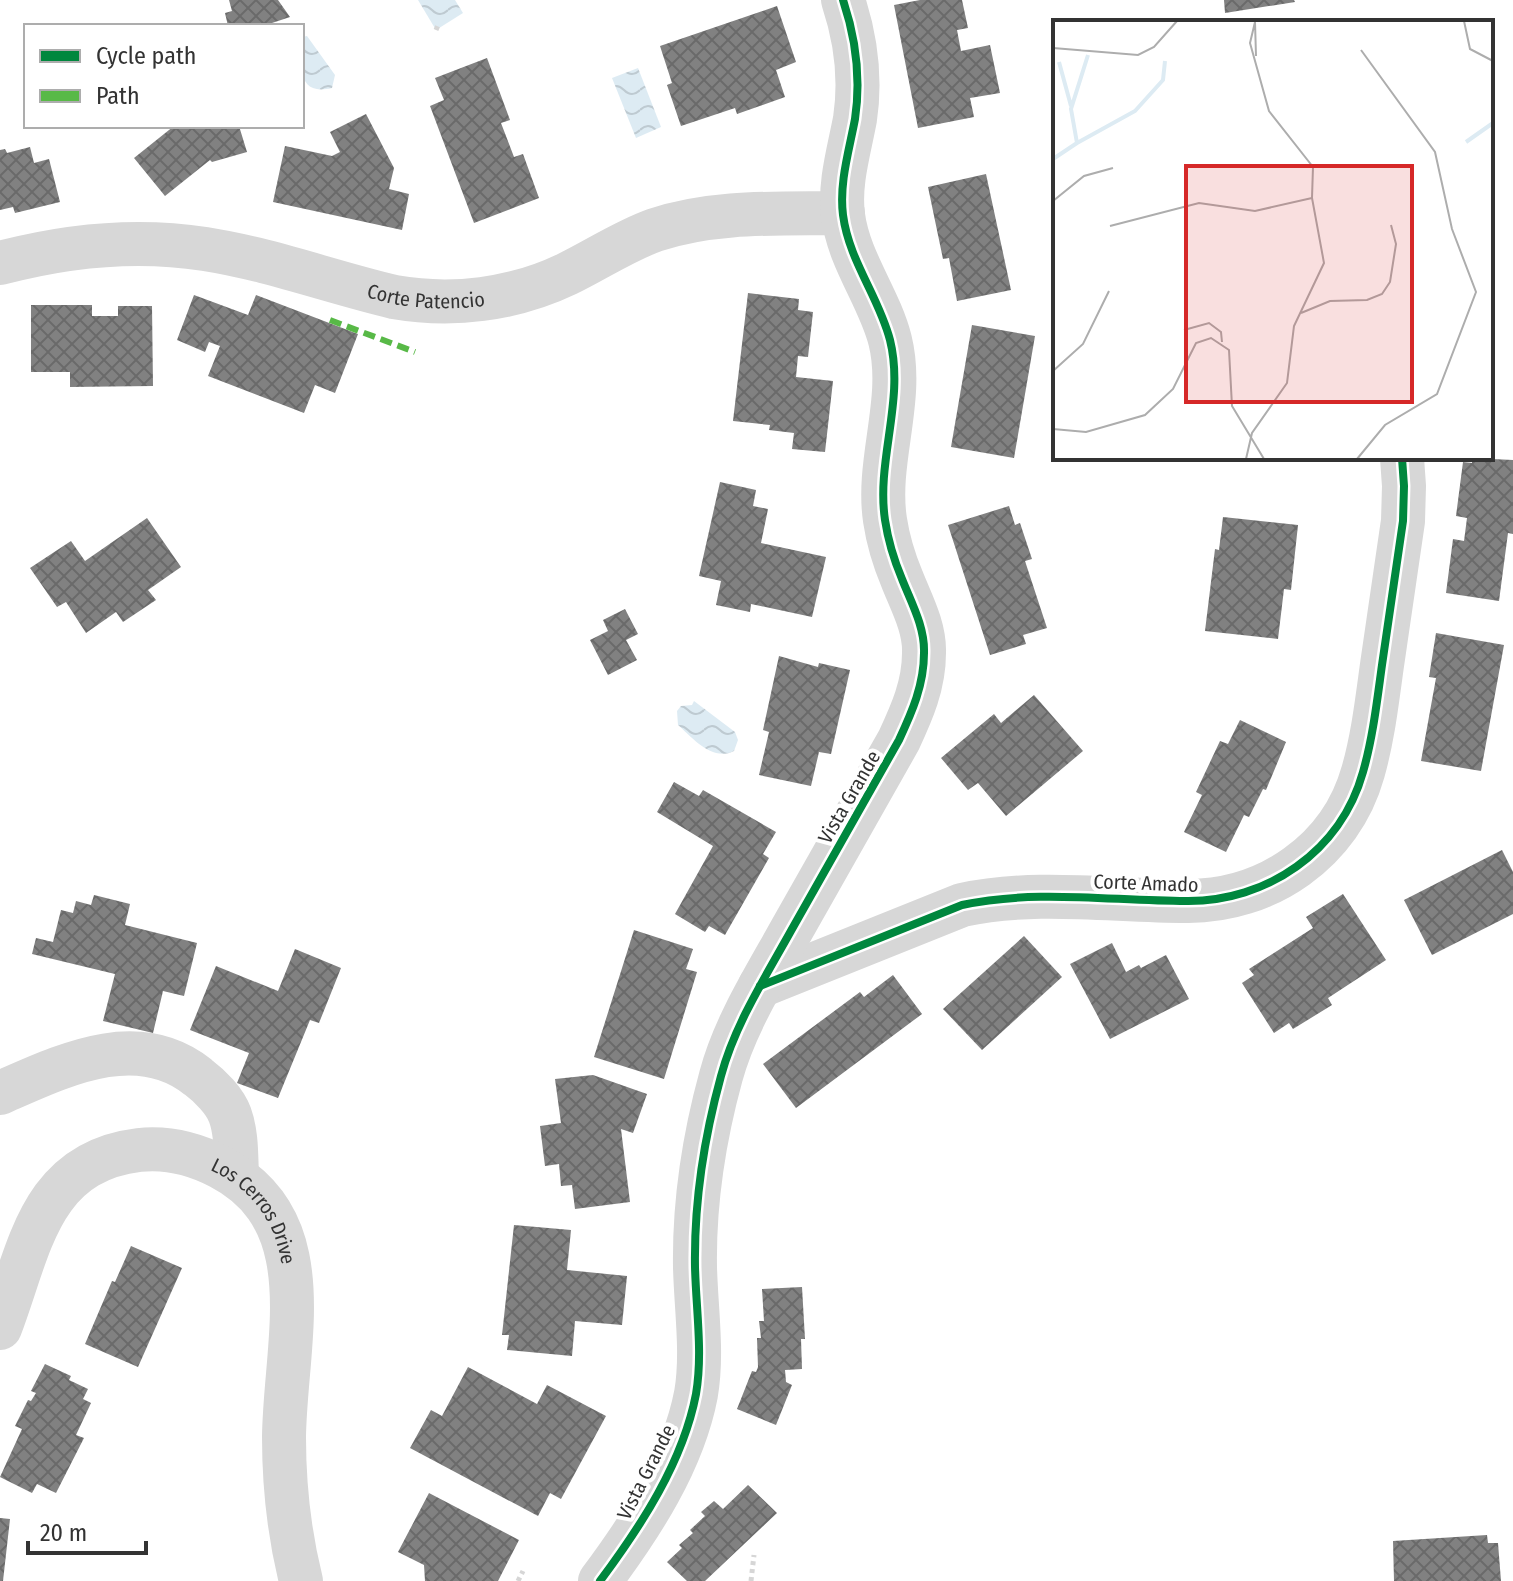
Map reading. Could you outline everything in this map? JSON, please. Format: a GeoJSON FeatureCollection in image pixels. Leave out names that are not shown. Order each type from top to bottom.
{"type":"FeatureCollection","features":[{"type":"Feature","properties":{"kind":"street","name":"Vista Grande"},"geometry":{"type":"LineString","coordinates":[[600,1581],[666,1477],[688,1423],[699,1371],[696,1233],[706,1141],[721,1074],[760,986],[899,740],[922,679],[925,651],[921,628],[900,576],[885,519],[884,474],[895,390],[894,363],[889,338],[859,269],[843,213],[844,177],[858,90],[853,34],[843,0]]}},
{"type":"Feature","properties":{"kind":"street","name":"Corte Patencio"},"geometry":{"type":"LineString","coordinates":[[0,263],[82,246],[112,243],[174,245],[234,255],[394,297],[418,301],[458,301],[524,291],[568,274],[636,238],[680,224],[756,214],[843,213]]}},
{"type":"Feature","properties":{"kind":"street","name":"Corte Amado"},"geometry":{"type":"LineString","coordinates":[[760,986],[962,905],[989,899],[1052,896],[1187,902],[1211,900],[1260,888],[1289,873],[1312,856],[1333,833],[1352,803],[1371,743],[1403,521],[1402,460]]}},
{"type":"Feature","properties":{"kind":"street"},"geometry":{"type":"LineString","coordinates":[[0,1093],[105,1054],[125,1051],[153,1054],[196,1075],[210,1086],[230,1112],[237,1176]]}},
{"type":"Feature","properties":{"kind":"street","name":"Los Cerros Drive"},"geometry":{"type":"LineString","coordinates":[[0,1328],[44,1214],[65,1182],[89,1163],[115,1153],[168,1149],[209,1161],[237,1176],[261,1196],[283,1234],[290,1266],[284,1463],[290,1533],[301,1581]]}},
{"type":"Feature","properties":{"kind":"path"},"geometry":{"type":"LineString","coordinates":[[436,30],[439,23]]}},
{"type":"Feature","properties":{"kind":"path"},"geometry":{"type":"LineString","coordinates":[[751,1581],[754,1555]]}},
{"type":"Feature","properties":{"kind":"path"},"geometry":{"type":"LineString","coordinates":[[518,1581],[523,1571]]}},
{"type":"Feature","properties":{"kind":"water"},"geometry":{"type":"Polygon","coordinates":[[[418,0],[455,0],[463,13],[436,30],[418,0]]]}},
{"type":"Feature","properties":{"kind":"water"},"geometry":{"type":"Polygon","coordinates":[[[307,36],[335,75],[332,88],[311,87],[306,82],[304,37],[307,36]]]}},
{"type":"Feature","properties":{"kind":"water"},"geometry":{"type":"Polygon","coordinates":[[[638,68],[661,127],[636,138],[612,78],[638,68]]]}},
{"type":"Feature","properties":{"kind":"water"},"geometry":{"type":"Polygon","coordinates":[[[694,701],[735,732],[738,740],[734,751],[726,754],[711,751],[678,725],[677,711],[681,706],[692,705],[694,701]]]}},
{"type":"Feature","properties":{"kind":"building"},"geometry":{"type":"Polygon","coordinates":[[[229,0],[278,0],[290,17],[272,24],[228,24],[225,13],[232,11],[229,0]]]}},
{"type":"Feature","properties":{"kind":"building"},"geometry":{"type":"Polygon","coordinates":[[[920,0],[962,0],[968,28],[957,30],[961,51],[990,45],[1000,93],[970,98],[974,117],[918,128],[894,5],[920,0]]]}},
{"type":"Feature","properties":{"kind":"building"},"geometry":{"type":"Polygon","coordinates":[[[1224,0],[1294,0],[1295,2],[1225,13],[1224,0]]]}},
{"type":"Feature","properties":{"kind":"building"},"geometry":{"type":"Polygon","coordinates":[[[777,6],[796,62],[776,70],[785,97],[737,114],[735,108],[681,126],[667,85],[672,83],[660,46],[777,6]]]}},
{"type":"Feature","properties":{"kind":"building"},"geometry":{"type":"Polygon","coordinates":[[[487,58],[510,120],[501,123],[514,157],[523,154],[539,198],[474,223],[430,106],[444,100],[435,78],[487,58]]]}},
{"type":"Feature","properties":{"kind":"building"},"geometry":{"type":"Polygon","coordinates":[[[366,114],[394,168],[389,189],[409,194],[402,230],[273,202],[285,146],[332,156],[340,152],[330,132],[366,114]]]}},
{"type":"Feature","properties":{"kind":"building"},"geometry":{"type":"Polygon","coordinates":[[[172,128],[240,128],[247,152],[210,160],[165,196],[134,158],[172,128]]]}},
{"type":"Feature","properties":{"kind":"building"},"geometry":{"type":"Polygon","coordinates":[[[30,147],[34,163],[49,159],[60,202],[15,213],[13,207],[0,210],[0,150],[5,149],[7,153],[30,147]]]}},
{"type":"Feature","properties":{"kind":"building"},"geometry":{"type":"Polygon","coordinates":[[[986,174],[1011,290],[957,301],[949,258],[943,259],[928,187],[986,174]]]}},
{"type":"Feature","properties":{"kind":"building"},"geometry":{"type":"Polygon","coordinates":[[[748,293],[799,299],[798,310],[813,312],[808,357],[798,356],[796,377],[833,381],[825,452],[792,449],[794,433],[769,430],[770,425],[733,421],[748,293]]]}},
{"type":"Feature","properties":{"kind":"building"},"geometry":{"type":"Polygon","coordinates":[[[194,295],[248,315],[256,295],[358,334],[335,393],[315,385],[304,413],[208,376],[220,346],[209,342],[205,352],[177,340],[194,295]]]}},
{"type":"Feature","properties":{"kind":"building"},"geometry":{"type":"Polygon","coordinates":[[[31,305],[92,305],[92,316],[118,316],[118,306],[152,306],[153,386],[70,387],[70,372],[31,372],[31,305]]]}},
{"type":"Feature","properties":{"kind":"building"},"geometry":{"type":"Polygon","coordinates":[[[972,325],[1035,336],[1014,458],[951,447],[972,325]]]}},
{"type":"Feature","properties":{"kind":"building"},"geometry":{"type":"Polygon","coordinates":[[[1472,460],[1513,460],[1513,534],[1508,533],[1499,601],[1446,593],[1453,539],[1464,541],[1467,518],[1456,516],[1463,462],[1472,463],[1472,460]]]}},
{"type":"Feature","properties":{"kind":"building"},"geometry":{"type":"Polygon","coordinates":[[[720,482],[756,490],[753,506],[768,509],[761,543],[826,557],[812,617],[751,604],[750,612],[716,605],[721,581],[699,576],[720,482]]]}},
{"type":"Feature","properties":{"kind":"building"},"geometry":{"type":"Polygon","coordinates":[[[1009,506],[1015,525],[1020,523],[1032,559],[1025,561],[1047,628],[1023,635],[1026,644],[990,655],[948,525],[1009,506]]]}},
{"type":"Feature","properties":{"kind":"building"},"geometry":{"type":"Polygon","coordinates":[[[1223,517],[1298,525],[1291,590],[1284,589],[1278,639],[1205,631],[1215,549],[1219,550],[1223,517]]]}},
{"type":"Feature","properties":{"kind":"building"},"geometry":{"type":"Polygon","coordinates":[[[147,518],[181,567],[148,590],[156,600],[123,622],[116,612],[86,633],[66,602],[57,607],[30,568],[71,541],[85,561],[147,518]]]}},
{"type":"Feature","properties":{"kind":"building"},"geometry":{"type":"Polygon","coordinates":[[[625,609],[638,634],[626,640],[637,660],[608,675],[590,640],[608,631],[603,620],[625,609]]]}},
{"type":"Feature","properties":{"kind":"building"},"geometry":{"type":"Polygon","coordinates":[[[1436,633],[1504,645],[1481,771],[1421,761],[1436,678],[1429,677],[1436,633]]]}},
{"type":"Feature","properties":{"kind":"building"},"geometry":{"type":"Polygon","coordinates":[[[779,656],[818,667],[819,663],[850,670],[831,754],[819,752],[811,786],[759,775],[769,732],[763,730],[779,656]]]}},
{"type":"Feature","properties":{"kind":"building"},"geometry":{"type":"Polygon","coordinates":[[[1034,695],[1083,751],[1006,816],[978,783],[968,790],[941,758],[994,714],[1001,723],[1034,695]]]}},
{"type":"Feature","properties":{"kind":"building"},"geometry":{"type":"Polygon","coordinates":[[[1240,720],[1286,742],[1266,790],[1263,789],[1249,817],[1244,815],[1226,852],[1184,832],[1202,795],[1196,792],[1220,741],[1228,744],[1240,720]]]}},
{"type":"Feature","properties":{"kind":"building"},"geometry":{"type":"Polygon","coordinates":[[[674,782],[699,796],[703,790],[776,832],[763,854],[769,858],[725,935],[709,926],[705,932],[675,914],[713,846],[657,812],[674,782]]]}},
{"type":"Feature","properties":{"kind":"building"},"geometry":{"type":"Polygon","coordinates":[[[1502,850],[1513,872],[1513,914],[1432,955],[1404,900],[1502,850]]]}},
{"type":"Feature","properties":{"kind":"building"},"geometry":{"type":"Polygon","coordinates":[[[1343,894],[1386,960],[1328,998],[1332,1005],[1293,1029],[1289,1023],[1274,1033],[1242,983],[1254,975],[1249,969],[1313,928],[1306,917],[1343,894]]]}},
{"type":"Feature","properties":{"kind":"building"},"geometry":{"type":"Polygon","coordinates":[[[94,895],[130,904],[125,925],[197,943],[184,996],[163,991],[153,1033],[103,1021],[115,974],[32,954],[36,938],[53,942],[61,910],[73,913],[76,901],[91,905],[94,895]]]}},
{"type":"Feature","properties":{"kind":"building"},"geometry":{"type":"Polygon","coordinates":[[[634,930],[693,949],[686,969],[697,972],[664,1079],[594,1057],[634,930]]]}},
{"type":"Feature","properties":{"kind":"building"},"geometry":{"type":"Polygon","coordinates":[[[1024,936],[1062,977],[982,1050],[943,1009],[1024,936]]]}},
{"type":"Feature","properties":{"kind":"building"},"geometry":{"type":"Polygon","coordinates":[[[1112,943],[1126,972],[1166,955],[1189,999],[1110,1039],[1070,964],[1112,943]]]}},
{"type":"Feature","properties":{"kind":"building"},"geometry":{"type":"Polygon","coordinates":[[[295,949],[341,968],[319,1023],[310,1020],[278,1098],[237,1083],[249,1053],[190,1030],[216,966],[278,991],[295,949]]]}},
{"type":"Feature","properties":{"kind":"building"},"geometry":{"type":"Polygon","coordinates":[[[893,975],[922,1014],[796,1108],[763,1064],[860,992],[864,997],[893,975]]]}},
{"type":"Feature","properties":{"kind":"building"},"geometry":{"type":"Polygon","coordinates":[[[593,1075],[647,1094],[633,1133],[621,1129],[630,1202],[575,1209],[572,1185],[561,1186],[559,1164],[545,1166],[540,1126],[561,1123],[555,1079],[593,1075]]]}},
{"type":"Feature","properties":{"kind":"building"},"geometry":{"type":"Polygon","coordinates":[[[514,1225],[571,1230],[567,1270],[627,1276],[622,1325],[575,1321],[572,1356],[507,1350],[509,1335],[502,1335],[514,1225]]]}},
{"type":"Feature","properties":{"kind":"building"},"geometry":{"type":"Polygon","coordinates":[[[131,1246],[182,1268],[138,1367],[85,1344],[131,1246]]]}},
{"type":"Feature","properties":{"kind":"building"},"geometry":{"type":"Polygon","coordinates":[[[802,1287],[805,1339],[801,1339],[802,1369],[785,1370],[786,1382],[792,1385],[776,1425],[737,1409],[752,1371],[756,1372],[758,1367],[759,1321],[764,1321],[762,1289],[802,1287]]]}},
{"type":"Feature","properties":{"kind":"building"},"geometry":{"type":"Polygon","coordinates":[[[45,1364],[71,1376],[69,1380],[88,1389],[83,1399],[91,1403],[76,1435],[84,1438],[56,1493],[37,1484],[32,1493],[0,1477],[22,1429],[15,1426],[28,1400],[31,1401],[36,1393],[31,1391],[45,1364]]]}},
{"type":"Feature","properties":{"kind":"building"},"geometry":{"type":"Polygon","coordinates":[[[468,1367],[537,1404],[547,1385],[606,1416],[561,1499],[550,1493],[538,1516],[410,1448],[431,1410],[442,1416],[468,1367]]]}},
{"type":"Feature","properties":{"kind":"building"},"geometry":{"type":"Polygon","coordinates":[[[748,1485],[777,1513],[705,1581],[687,1581],[667,1562],[682,1548],[679,1545],[693,1533],[690,1530],[705,1516],[701,1512],[714,1501],[723,1509],[748,1485]]]}},
{"type":"Feature","properties":{"kind":"building"},"geometry":{"type":"Polygon","coordinates":[[[429,1493],[519,1540],[498,1581],[425,1581],[424,1565],[398,1552],[429,1493]]]}},
{"type":"Feature","properties":{"kind":"building"},"geometry":{"type":"Polygon","coordinates":[[[0,1518],[10,1519],[3,1581],[0,1581],[0,1518]]]}},
{"type":"Feature","properties":{"kind":"building"},"geometry":{"type":"Polygon","coordinates":[[[1487,1535],[1488,1543],[1498,1543],[1501,1581],[1394,1581],[1393,1541],[1487,1535]]]}},
{"type":"Feature","properties":{"kind":"marked path"},"geometry":{"type":"LineString","coordinates":[[330,320],[415,352]]}},
{"type":"Feature","properties":{"kind":"cycle path"},"geometry":{"type":"LineString","coordinates":[[600,1581],[671,1469],[690,1419],[698,1378],[695,1267],[698,1195],[710,1123],[727,1057],[762,982],[899,740],[913,709],[922,676],[922,634],[894,557],[883,498],[893,408],[894,362],[885,324],[851,248],[843,215],[843,179],[855,119],[857,89],[854,44],[843,0]]}},
{"type":"Feature","properties":{"kind":"cycle path"},"geometry":{"type":"LineString","coordinates":[[760,986],[962,905],[1046,897],[1216,899],[1272,881],[1319,848],[1352,800],[1366,759],[1403,521],[1402,460]]}}]}
